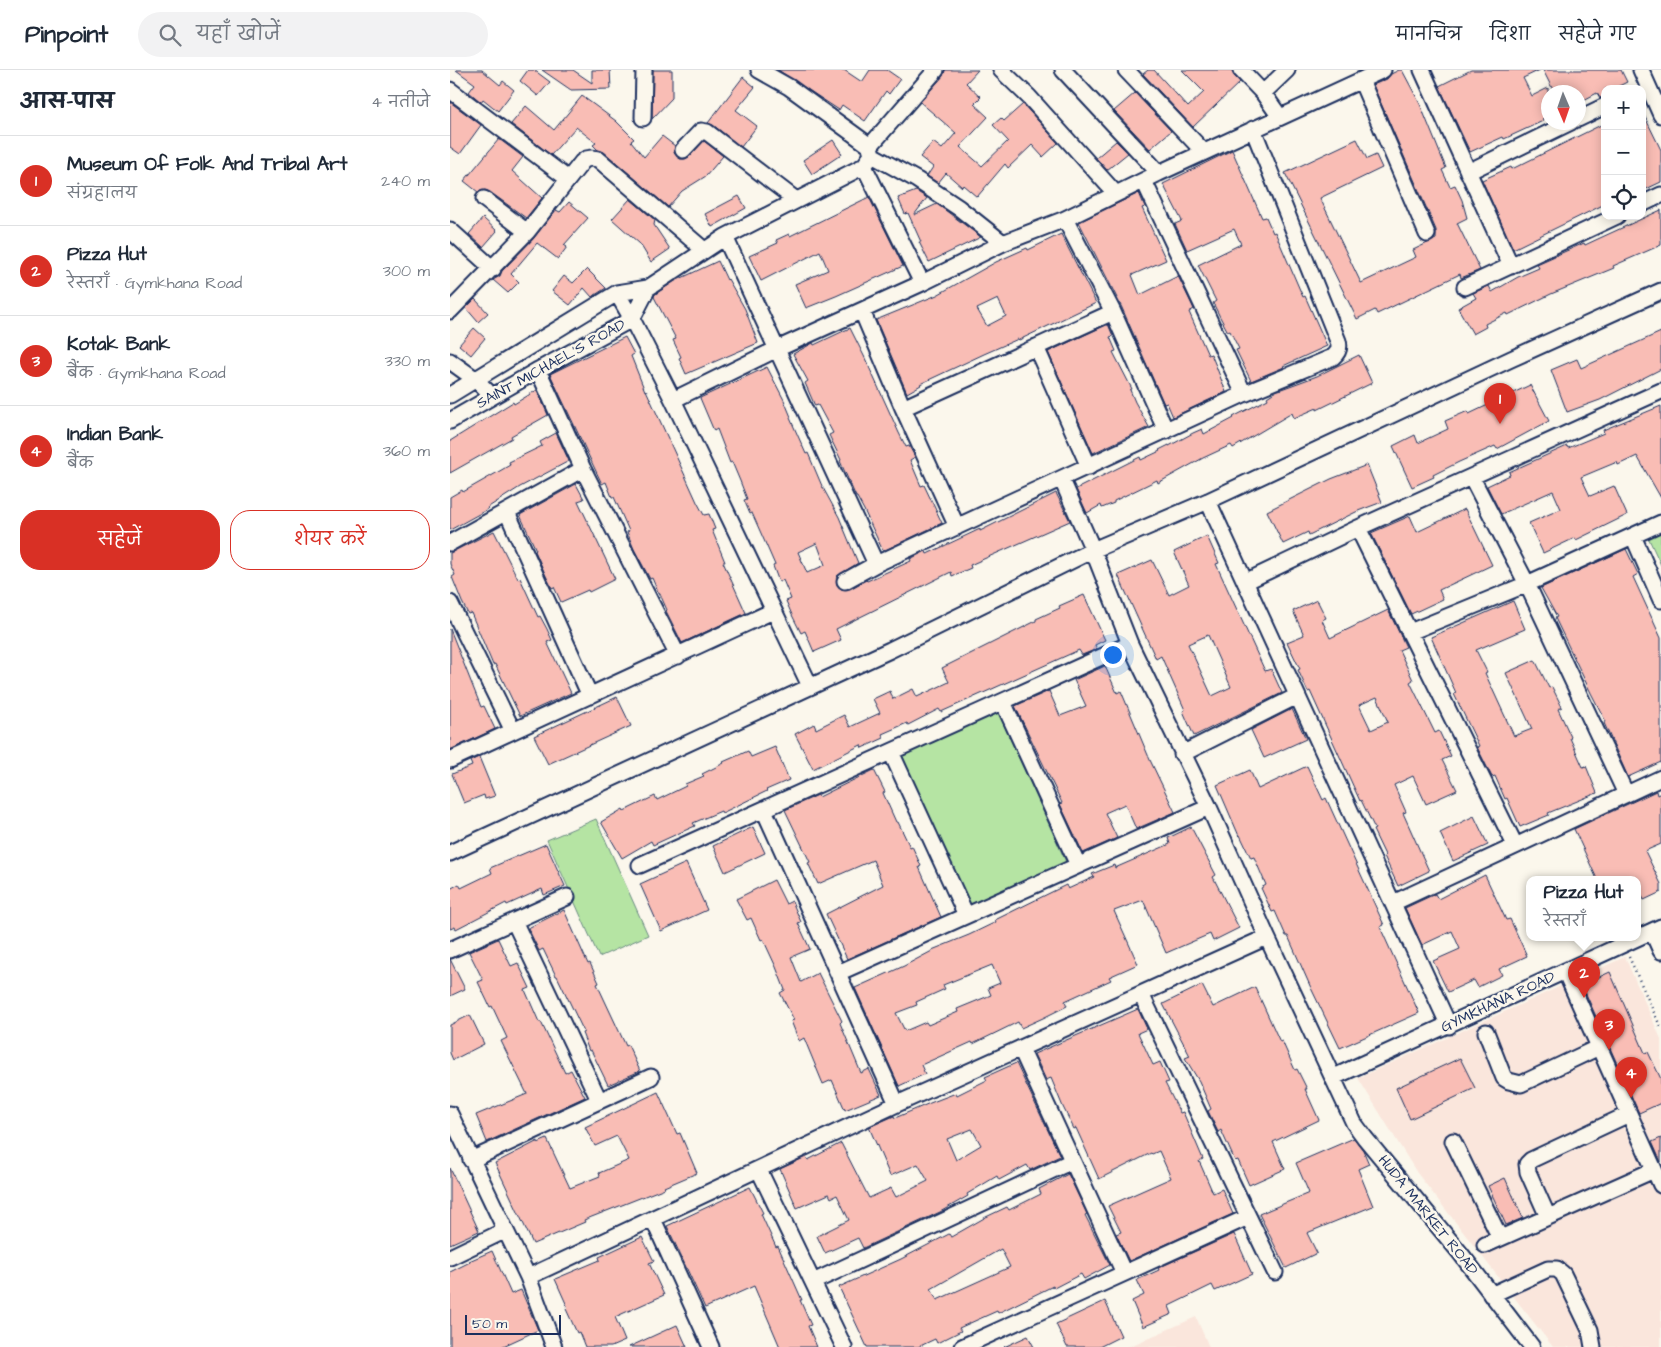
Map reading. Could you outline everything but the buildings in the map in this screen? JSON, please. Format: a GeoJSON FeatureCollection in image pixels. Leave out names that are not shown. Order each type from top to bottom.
{"type":"FeatureCollection","features":[{"type":"Feature","properties":{"kind":"street"},"geometry":{"type":"LineString","coordinates":[[644,70],[644,118]]}},
{"type":"Feature","properties":{"kind":"street"},"geometry":{"type":"LineString","coordinates":[[759,70],[788,87],[869,156],[918,180],[959,208],[1003,243]]}},
{"type":"Feature","properties":{"kind":"street"},"geometry":{"type":"LineString","coordinates":[[648,288],[725,237],[796,200],[869,156],[936,70]]}},
{"type":"Feature","properties":{"kind":"street"},"geometry":{"type":"LineString","coordinates":[[1001,70],[1116,194]]}},
{"type":"Feature","properties":{"kind":"street"},"geometry":{"type":"LineString","coordinates":[[1064,70],[1159,173]]}},
{"type":"Feature","properties":{"kind":"street"},"geometry":{"type":"LineString","coordinates":[[1126,70],[1204,152]]}},
{"type":"Feature","properties":{"kind":"street"},"geometry":{"type":"LineString","coordinates":[[1241,70],[1263,93],[1280,117]]}},
{"type":"Feature","properties":{"kind":"street"},"geometry":{"type":"LineString","coordinates":[[1263,93],[1286,70]]}},
{"type":"Feature","properties":{"kind":"street"},"geometry":{"type":"LineString","coordinates":[[673,400],[1003,243],[1065,219],[1159,173],[1383,70]]}},
{"type":"Feature","properties":{"kind":"street"},"geometry":{"type":"LineString","coordinates":[[1422,70],[1511,266]]}},
{"type":"Feature","properties":{"kind":"street"},"geometry":{"type":"LineString","coordinates":[[1641,70],[1645,85]]}},
{"type":"Feature","properties":{"kind":"street"},"geometry":{"type":"LineString","coordinates":[[1361,80],[1426,234]]}},
{"type":"Feature","properties":{"kind":"street"},"geometry":{"type":"LineString","coordinates":[[1646,89],[1661,115]]}},
{"type":"Feature","properties":{"kind":"street"},"geometry":{"type":"LineString","coordinates":[[450,90],[568,179]]}},
{"type":"Feature","properties":{"kind":"street"},"geometry":{"type":"LineString","coordinates":[[1586,115],[1601,108]]}},
{"type":"Feature","properties":{"kind":"street"},"geometry":{"type":"LineString","coordinates":[[845,581],[876,564],[1062,480],[1244,394],[1332,357],[1338,352],[1340,347],[1253,129]]}},
{"type":"Feature","properties":{"kind":"street"},"geometry":{"type":"LineString","coordinates":[[1468,172],[1555,130]]}},
{"type":"Feature","properties":{"kind":"street"},"geometry":{"type":"LineString","coordinates":[[684,150],[701,132],[707,132],[796,200]]}},
{"type":"Feature","properties":{"kind":"street"},"geometry":{"type":"LineString","coordinates":[[869,156],[922,283]]}},
{"type":"Feature","properties":{"kind":"street"},"geometry":{"type":"LineString","coordinates":[[450,312],[527,232],[586,159],[598,159],[704,250]]}},
{"type":"Feature","properties":{"kind":"street"},"geometry":{"type":"LineString","coordinates":[[1144,181],[1244,394]]}},
{"type":"Feature","properties":{"kind":"street"},"geometry":{"type":"LineString","coordinates":[[1646,202],[1661,195]]}},
{"type":"Feature","properties":{"kind":"street"},"geometry":{"type":"LineString","coordinates":[[484,199],[527,232]]}},
{"type":"Feature","properties":{"kind":"street"},"geometry":{"type":"LineString","coordinates":[[1065,219],[1113,312],[1166,431]]}},
{"type":"Feature","properties":{"kind":"street"},"geometry":{"type":"LineString","coordinates":[[1465,287],[1609,220]]}},
{"type":"Feature","properties":{"kind":"street"},"geometry":{"type":"LineString","coordinates":[[450,230],[493,269]]}},
{"type":"Feature","properties":{"kind":"street"},"geometry":{"type":"LineString","coordinates":[[725,237],[876,564]]}},
{"type":"Feature","properties":{"kind":"street","name":"SAINT MICHAEL'S ROAD"},"geometry":{"type":"LineString","coordinates":[[450,395],[617,293],[648,288]]}},
{"type":"Feature","properties":{"kind":"street","name":"SAINT MICHAEL'S ROAD"},"geometry":{"type":"LineString","coordinates":[[450,421],[632,319],[648,288]]}},
{"type":"Feature","properties":{"kind":"street"},"geometry":{"type":"LineString","coordinates":[[450,853],[890,650],[1093,550],[1208,501],[1661,291]]}},
{"type":"Feature","properties":{"kind":"street"},"geometry":{"type":"LineString","coordinates":[[617,293],[673,400],[810,686]]}},
{"type":"Feature","properties":{"kind":"street"},"geometry":{"type":"LineString","coordinates":[[862,311],[902,408],[957,527]]}},
{"type":"Feature","properties":{"kind":"street"},"geometry":{"type":"LineString","coordinates":[[902,408],[1113,312]]}},
{"type":"Feature","properties":{"kind":"street"},"geometry":{"type":"LineString","coordinates":[[1036,347],[1089,467]]}},
{"type":"Feature","properties":{"kind":"street"},"geometry":{"type":"LineString","coordinates":[[450,361],[475,379],[492,396]]}},
{"type":"Feature","properties":{"kind":"street"},"geometry":{"type":"LineString","coordinates":[[538,370],[583,469],[678,656]]}},
{"type":"Feature","properties":{"kind":"street"},"geometry":{"type":"LineString","coordinates":[[1245,582],[1358,528],[1661,392]]}},
{"type":"Feature","properties":{"kind":"street"},"geometry":{"type":"LineString","coordinates":[[450,543],[583,469]]}},
{"type":"Feature","properties":{"kind":"street"},"geometry":{"type":"LineString","coordinates":[[1472,478],[1527,584],[1626,794]]}},
{"type":"Feature","properties":{"kind":"street","name":"HUDA MARKET ROAD"},"geometry":{"type":"LineString","coordinates":[[1062,480],[1093,550],[1130,644],[1208,807],[1354,1123],[1461,1254],[1532,1347]]}},
{"type":"Feature","properties":{"kind":"street"},"geometry":{"type":"LineString","coordinates":[[1208,501],[1448,1026]]}},
{"type":"Feature","properties":{"kind":"street"},"geometry":{"type":"LineString","coordinates":[[507,512],[590,696]]}},
{"type":"Feature","properties":{"kind":"street"},"geometry":{"type":"LineString","coordinates":[[1410,632],[1527,584],[1661,523]]}},
{"type":"Feature","properties":{"kind":"street"},"geometry":{"type":"LineString","coordinates":[[1358,528],[1514,845]]}},
{"type":"Feature","properties":{"kind":"street"},"geometry":{"type":"LineString","coordinates":[[1633,536],[1661,600]]}},
{"type":"Feature","properties":{"kind":"street"},"geometry":{"type":"LineString","coordinates":[[450,603],[513,731]]}},
{"type":"Feature","properties":{"kind":"street"},"geometry":{"type":"LineString","coordinates":[[450,760],[773,612]]}},
{"type":"Feature","properties":{"kind":"street"},"geometry":{"type":"LineString","coordinates":[[640,866],[1130,644]]}},
{"type":"Feature","properties":{"kind":"street"},"geometry":{"type":"LineString","coordinates":[[1182,754],[1297,696]]}},
{"type":"Feature","properties":{"kind":"street"},"geometry":{"type":"LineString","coordinates":[[1003,702],[1078,865]]}},
{"type":"Feature","properties":{"kind":"street"},"geometry":{"type":"LineString","coordinates":[[891,752],[966,915]]}},
{"type":"Feature","properties":{"kind":"street"},"geometry":{"type":"LineString","coordinates":[[1393,903],[1661,778]]}},
{"type":"Feature","properties":{"kind":"street"},"geometry":{"type":"LineString","coordinates":[[838,972],[1208,807]]}},
{"type":"Feature","properties":{"kind":"street"},"geometry":{"type":"LineString","coordinates":[[764,810],[897,1104]]}},
{"type":"Feature","properties":{"kind":"street"},"geometry":{"type":"LineString","coordinates":[[450,950],[567,897]]}},
{"type":"Feature","properties":{"kind":"street"},"geometry":{"type":"LineString","coordinates":[[514,921],[598,1100]]}},
{"type":"Feature","properties":{"kind":"street"},"geometry":{"type":"LineString","coordinates":[[1656,929],[1661,952]]}},
{"type":"Feature","properties":{"kind":"street","name":"GYMKHANA ROAD"},"geometry":{"type":"LineString","coordinates":[[1641,936],[1656,929]]}},
{"type":"Feature","properties":{"kind":"street"},"geometry":{"type":"LineString","coordinates":[[528,1277],[897,1104],[1267,936]]}},
{"type":"Feature","properties":{"kind":"street","name":"GYMKHANA ROAD"},"geometry":{"type":"LineString","coordinates":[[1334,1077],[1630,941]]}},
{"type":"Feature","properties":{"kind":"street"},"geometry":{"type":"LineString","coordinates":[[1565,971],[1661,1185]]}},
{"type":"Feature","properties":{"kind":"street"},"geometry":{"type":"LineString","coordinates":[[1140,994],[1274,1272]]}},
{"type":"Feature","properties":{"kind":"street"},"geometry":{"type":"LineString","coordinates":[[1486,1032],[1504,1078],[1521,1084],[1599,1047]]}},
{"type":"Feature","properties":{"kind":"street"},"geometry":{"type":"LineString","coordinates":[[1021,1049],[1124,1273]]}},
{"type":"Feature","properties":{"kind":"street"},"geometry":{"type":"LineString","coordinates":[[471,1160],[651,1077]]}},
{"type":"Feature","properties":{"kind":"street"},"geometry":{"type":"LineString","coordinates":[[450,1114],[504,1231],[528,1277],[550,1346]]}},
{"type":"Feature","properties":{"kind":"street"},"geometry":{"type":"LineString","coordinates":[[1548,1217],[1528,1172],[1527,1164],[1531,1160],[1628,1114]]}},
{"type":"Feature","properties":{"kind":"street"},"geometry":{"type":"LineString","coordinates":[[1453,1141],[1500,1238]]}},
{"type":"Feature","properties":{"kind":"street"},"geometry":{"type":"LineString","coordinates":[[813,1282],[1072,1161]]}},
{"type":"Feature","properties":{"kind":"street"},"geometry":{"type":"LineString","coordinates":[[758,1170],[844,1347]]}},
{"type":"Feature","properties":{"kind":"street"},"geometry":{"type":"LineString","coordinates":[[1485,1245],[1654,1170]]}},
{"type":"Feature","properties":{"kind":"street"},"geometry":{"type":"LineString","coordinates":[[962,1347],[1248,1216]]}},
{"type":"Feature","properties":{"kind":"street"},"geometry":{"type":"LineString","coordinates":[[653,1219],[711,1347]]}},
{"type":"Feature","properties":{"kind":"street"},"geometry":{"type":"LineString","coordinates":[[450,1256],[504,1231]]}},
{"type":"Feature","properties":{"kind":"street"},"geometry":{"type":"LineString","coordinates":[[1491,1294],[1548,1269],[1557,1269],[1563,1274],[1590,1330],[1593,1347]]}},
{"type":"Feature","properties":{"kind":"path"},"geometry":{"type":"LineString","coordinates":[[1624,944],[1661,1028]]}},
{"type":"Feature","properties":{"kind":"shaded area"},"geometry":{"type":"Polygon","coordinates":[[[1625,957],[1661,1039],[1661,1347],[1553,1347],[1417,1173],[1358,1078],[1625,957]]]}},
{"type":"Feature","properties":{"kind":"shaded area"},"geometry":{"type":"Polygon","coordinates":[[[1196,1317],[1209,1347],[1128,1347],[1196,1317]]]}},
{"type":"Feature","properties":{"kind":"green space"},"geometry":{"type":"Polygon","coordinates":[[[1661,531],[1661,565],[1648,537],[1661,531]]]}},
{"type":"Feature","properties":{"kind":"green space"},"geometry":{"type":"Polygon","coordinates":[[[998,712],[1066,862],[969,905],[901,755],[998,712]]]}},
{"type":"Feature","properties":{"kind":"green space"},"geometry":{"type":"Polygon","coordinates":[[[596,819],[648,935],[599,957],[547,840],[596,819]]]}},
{"type":"Feature","properties":{"kind":"place","name":"Museum Of Folk And Tribal Art"},"geometry":{"type":"Point","coordinates":[1500,424]}},
{"type":"Feature","properties":{"kind":"place","name":"Pizza Hut"},"geometry":{"type":"Point","coordinates":[1584,998]}},
{"type":"Feature","properties":{"kind":"place","name":"Kotak Bank"},"geometry":{"type":"Point","coordinates":[1609,1050]}},
{"type":"Feature","properties":{"kind":"place","name":"Indian Bank"},"geometry":{"type":"Point","coordinates":[1631,1098]}}]}
